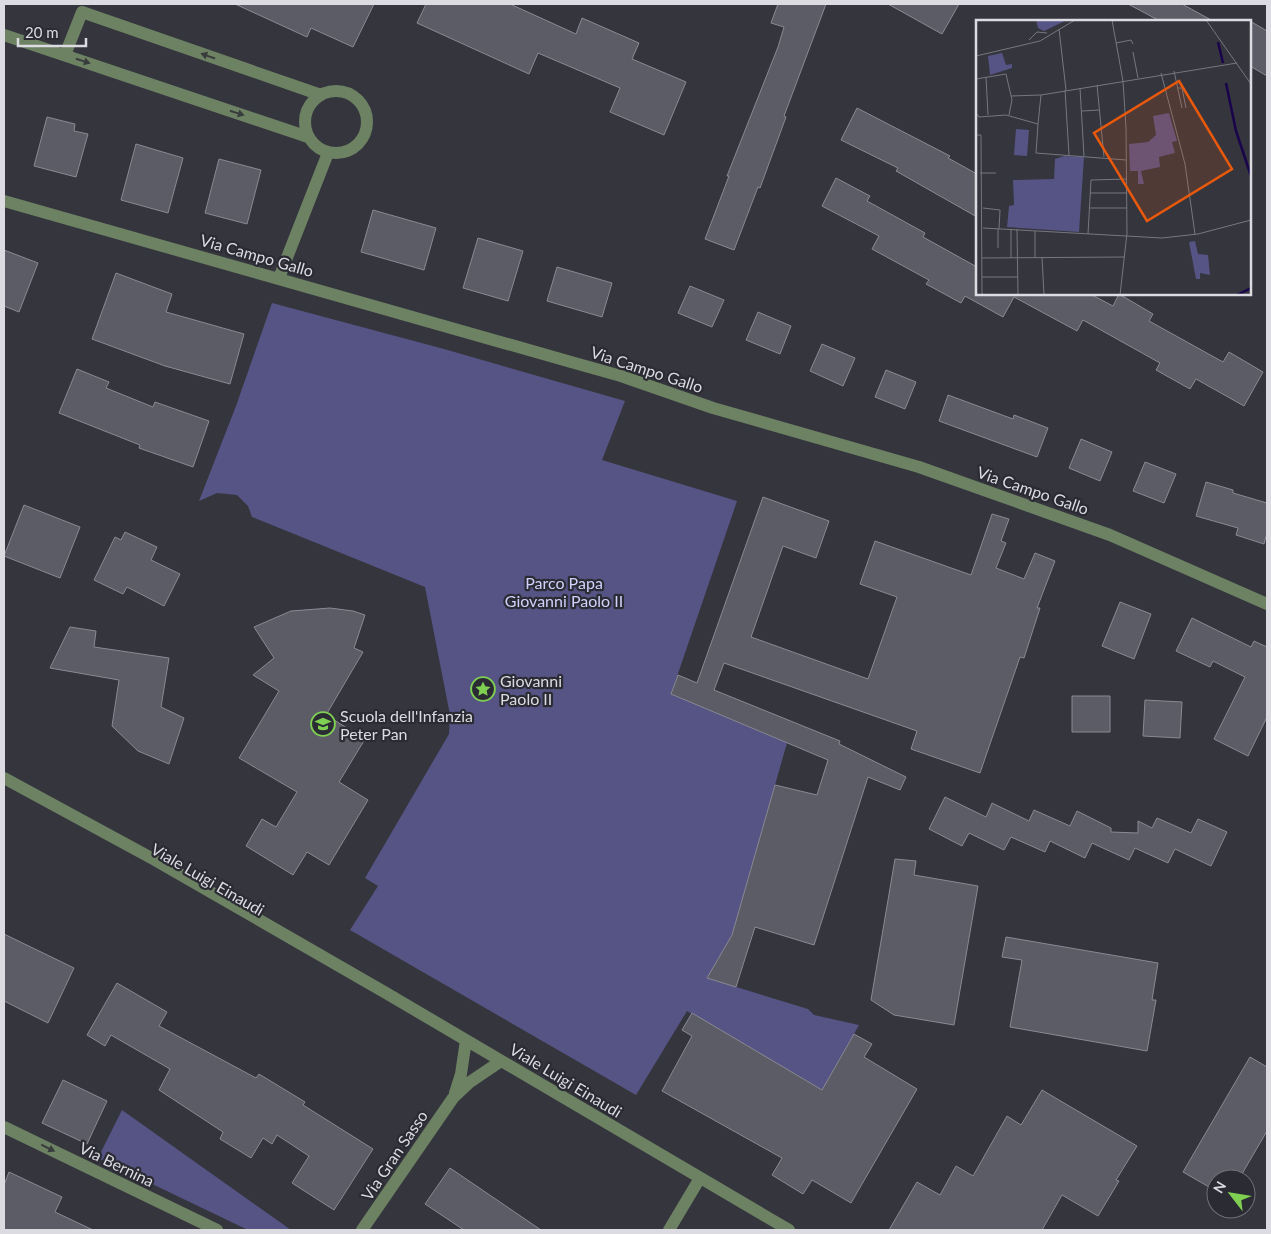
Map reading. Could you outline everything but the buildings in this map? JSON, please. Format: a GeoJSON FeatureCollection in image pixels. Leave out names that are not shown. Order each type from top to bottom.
{"type":"FeatureCollection","features":[{"type":"Feature","properties":{"kind":"street"},"geometry":{"type":"LineString","coordinates":[[64,55],[82,12],[320,95]]}},
{"type":"Feature","properties":{"kind":"street"},"geometry":{"type":"LineString","coordinates":[[4,35],[308,137]]}},
{"type":"Feature","properties":{"kind":"street"},"geometry":{"type":"LineString","coordinates":[[330,91],[349,93],[358,99],[364,107],[368,119],[364,136],[355,147],[342,153],[328,152],[316,147],[308,137],[305,128],[305,118],[313,101],[320,95],[330,91]]}},
{"type":"Feature","properties":{"kind":"street"},"geometry":{"type":"LineString","coordinates":[[279,278],[328,152]]}},
{"type":"Feature","properties":{"kind":"street","name":"Via Campo Gallo"},"geometry":{"type":"LineString","coordinates":[[4,201],[621,376],[713,408],[919,467],[1110,534],[1267,604]]}},
{"type":"Feature","properties":{"kind":"street","name":"Viale Luigi Einaudi"},"geometry":{"type":"LineString","coordinates":[[4,778],[155,860],[789,1230]]}},
{"type":"Feature","properties":{"kind":"street","name":"Via Gran Sasso"},"geometry":{"type":"LineString","coordinates":[[453,1098],[461,1074],[466,1040]]}},
{"type":"Feature","properties":{"kind":"street","name":"Via Gran Sasso"},"geometry":{"type":"LineString","coordinates":[[362,1230],[453,1098],[470,1082],[501,1061]]}},
{"type":"Feature","properties":{"kind":"street","name":"Via Bernina"},"geometry":{"type":"LineString","coordinates":[[4,1127],[216,1230]]}},
{"type":"Feature","properties":{"kind":"street"},"geometry":{"type":"LineString","coordinates":[[669,1230],[700,1178]]}},
{"type":"Feature","properties":{"kind":"green space","name":"Parco Papa Giovanni Paolo II"},"geometry":{"type":"Polygon","coordinates":[[[272,303],[444,349],[625,401],[602,460],[737,501],[671,694],[787,743],[732,935],[707,978],[808,1009],[814,1015],[859,1025],[822,1090],[687,1011],[636,1095],[350,930],[378,886],[365,878],[449,734],[450,715],[425,587],[252,517],[248,506],[237,495],[217,493],[199,501],[236,406],[272,303]]]}},
{"type":"Feature","properties":{"kind":"green space"},"geometry":{"type":"Polygon","coordinates":[[[122,1110],[291,1230],[248,1230],[98,1158],[122,1110]]]}},
{"type":"Feature","properties":{"kind":"place","name":"Giovanni Paolo II"},"geometry":{"type":"Point","coordinates":[483,689]}},
{"type":"Feature","properties":{"kind":"place","name":"Scuola dell'Infanzia Peter Pan"},"geometry":{"type":"Point","coordinates":[323,724]}}]}
